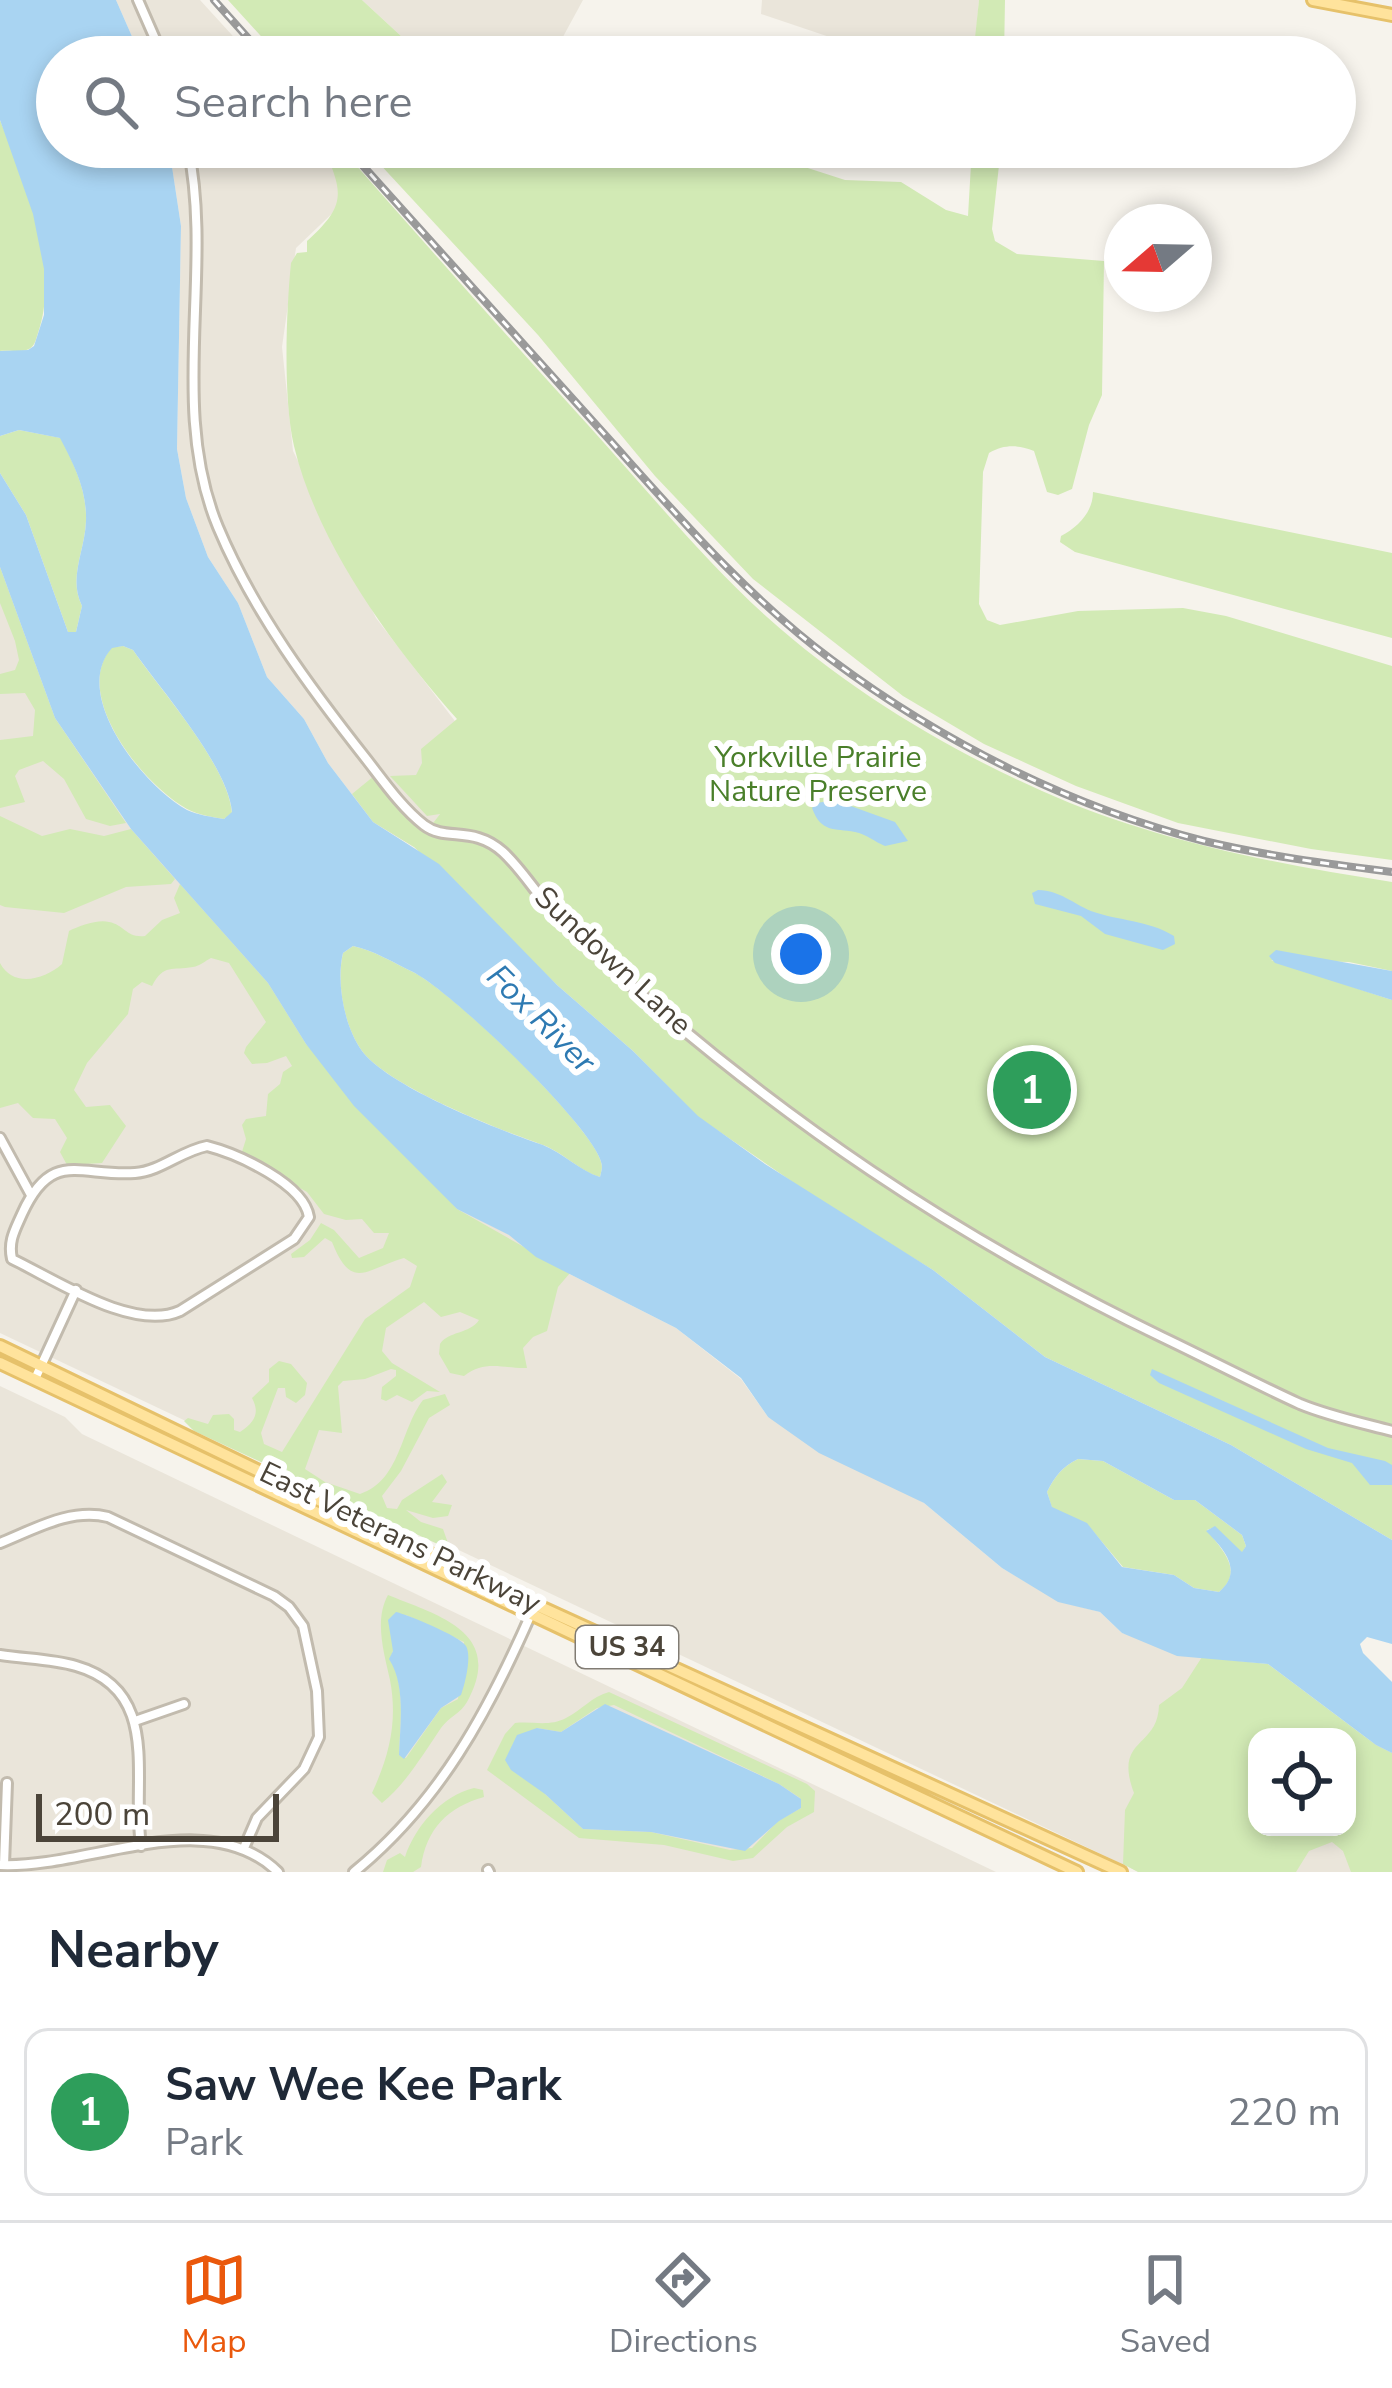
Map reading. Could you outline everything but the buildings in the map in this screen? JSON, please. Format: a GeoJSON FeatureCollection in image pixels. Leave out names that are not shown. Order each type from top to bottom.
{"type":"FeatureCollection","features":[{"type":"Feature","properties":{"kind":"main road"},"geometry":{"type":"LineString","coordinates":[[1312,0],[1392,15]]}},
{"type":"Feature","properties":{"kind":"main road","name":"US 34"},"geometry":{"type":"LineString","coordinates":[[0,1346],[41,1366]]}},
{"type":"Feature","properties":{"kind":"main road","name":"US 34"},"geometry":{"type":"LineString","coordinates":[[0,1363],[35,1379]]}},
{"type":"Feature","properties":{"kind":"main road","name":"East Veterans Parkway"},"geometry":{"type":"LineString","coordinates":[[41,1366],[1077,1872]]}},
{"type":"Feature","properties":{"kind":"main road","name":"East Veterans Parkway"},"geometry":{"type":"LineString","coordinates":[[35,1379],[1093,1866],[1121,1872]]}},
{"type":"Feature","properties":{"kind":"street"},"geometry":{"type":"LineString","coordinates":[[138,0],[154,36]]}},
{"type":"Feature","properties":{"kind":"street","name":"Sundown Lane"},"geometry":{"type":"LineString","coordinates":[[192,168],[198,249],[194,405],[198,453],[211,506],[235,562],[294,661],[404,804],[429,829],[472,834],[496,846],[568,928],[650,1001],[804,1125],[906,1197],[1069,1292],[1284,1396],[1392,1431]]}},
{"type":"Feature","properties":{"kind":"street"},"geometry":{"type":"LineString","coordinates":[[0,1138],[31,1196]]}},
{"type":"Feature","properties":{"kind":"street"},"geometry":{"type":"LineString","coordinates":[[207,1146],[288,1185],[301,1194],[307,1206],[309,1217],[294,1239],[165,1318],[134,1316],[76,1290],[12,1259],[9,1243],[31,1196],[50,1174],[71,1167],[136,1173],[207,1146]]}},
{"type":"Feature","properties":{"kind":"street"},"geometry":{"type":"LineString","coordinates":[[35,1379],[76,1290]]}},
{"type":"Feature","properties":{"kind":"street"},"geometry":{"type":"LineString","coordinates":[[0,1543],[74,1514],[94,1514],[274,1596],[297,1616],[310,1643],[319,1738],[304,1769],[256,1820],[244,1848]]}},
{"type":"Feature","properties":{"kind":"street"},"geometry":{"type":"LineString","coordinates":[[354,1872],[402,1827],[463,1754],[533,1610]]}},
{"type":"Feature","properties":{"kind":"street"},"geometry":{"type":"LineString","coordinates":[[0,1655],[69,1664],[91,1671],[117,1690],[135,1720],[139,1742],[141,1846]]}},
{"type":"Feature","properties":{"kind":"street"},"geometry":{"type":"LineString","coordinates":[[135,1720],[184,1704]]}},
{"type":"Feature","properties":{"kind":"street"},"geometry":{"type":"LineString","coordinates":[[7,1783],[2,1865],[58,1863],[190,1839],[244,1848],[278,1872]]}},
{"type":"Feature","properties":{"kind":"shaded area"},"geometry":{"type":"Polygon","coordinates":[[[116,0],[200,0],[233,36],[132,36],[116,0]]]}},
{"type":"Feature","properties":{"kind":"shaded area"},"geometry":{"type":"Polygon","coordinates":[[[362,0],[583,0],[563,36],[401,36],[362,0]]]}},
{"type":"Feature","properties":{"kind":"shaded area"},"geometry":{"type":"Polygon","coordinates":[[[762,0],[979,0],[976,36],[826,36],[761,14],[762,0]]]}},
{"type":"Feature","properties":{"kind":"shaded area"},"geometry":{"type":"Polygon","coordinates":[[[172,168],[353,168],[365,182],[296,248],[282,347],[293,451],[376,618],[484,759],[414,847],[373,822],[328,763],[304,719],[267,677],[238,603],[208,557],[186,498],[177,449],[181,226],[172,168]]]}},
{"type":"Feature","properties":{"kind":"shaded area"},"geometry":{"type":"Polygon","coordinates":[[[0,567],[55,718],[131,829],[536,1257],[676,1328],[741,1379],[768,1417],[924,1503],[1002,1568],[1058,1601],[1100,1612],[1122,1633],[1227,1659],[1348,1728],[1248,1728],[1248,1836],[1356,1836],[1356,1732],[1392,1753],[1392,1872],[1139,1872],[0,1333],[0,567]]]}},
{"type":"Feature","properties":{"kind":"shaded area"},"geometry":{"type":"Polygon","coordinates":[[[0,1386],[65,1417],[82,1434],[996,1872],[0,1872],[0,1386]]]}},
{"type":"Feature","properties":{"kind":"green space"},"geometry":{"type":"Polygon","coordinates":[[[228,0],[362,0],[401,36],[261,36],[228,0]]]}},
{"type":"Feature","properties":{"kind":"green space"},"geometry":{"type":"Polygon","coordinates":[[[979,0],[1005,0],[1004,36],[975,36],[979,0]]]}},
{"type":"Feature","properties":{"kind":"green space"},"geometry":{"type":"Polygon","coordinates":[[[0,120],[29,197],[43,253],[44,307],[35,342],[22,351],[0,351],[0,120]]]}},
{"type":"Feature","properties":{"kind":"green space","name":"Yorkville Prairie Nature Preserve"},"geometry":{"type":"Polygon","coordinates":[[[332,168],[359,168],[720,571],[798,643],[898,715],[1042,791],[1127,824],[1214,848],[1392,882],[1392,971],[1349,962],[1271,960],[1392,1000],[1392,1540],[1231,1445],[1045,1357],[933,1270],[832,1209],[698,1117],[414,847],[373,822],[352,794],[374,776],[426,832],[440,814],[427,816],[390,776],[416,775],[422,763],[421,749],[457,719],[360,592],[320,519],[294,446],[287,381],[291,263],[297,253],[307,252],[307,241],[335,208],[332,168]]]}},
{"type":"Feature","properties":{"kind":"green space"},"geometry":{"type":"Polygon","coordinates":[[[383,168],[808,168],[845,180],[901,182],[946,210],[968,216],[971,168],[999,168],[992,229],[995,241],[1017,254],[1104,261],[1102,395],[1072,489],[1058,495],[1047,492],[1034,451],[1012,446],[989,453],[983,472],[979,604],[987,620],[1000,625],[1078,611],[1183,608],[1226,616],[1392,666],[1392,860],[1178,823],[1076,786],[984,744],[903,696],[753,579],[655,476],[538,335],[383,168]]]}},
{"type":"Feature","properties":{"kind":"green space"},"geometry":{"type":"Polygon","coordinates":[[[19,430],[61,438],[82,488],[86,521],[77,575],[82,606],[76,632],[68,632],[26,515],[0,473],[0,436],[19,430]]]}},
{"type":"Feature","properties":{"kind":"green space"},"geometry":{"type":"Polygon","coordinates":[[[1093,492],[1392,553],[1392,638],[1075,552],[1060,542],[1061,536],[1083,518],[1093,492]]]}},
{"type":"Feature","properties":{"kind":"green space"},"geometry":{"type":"Polygon","coordinates":[[[0,567],[55,718],[126,823],[110,826],[86,819],[64,779],[43,761],[15,776],[25,802],[0,808],[0,740],[33,736],[35,710],[25,693],[0,694],[0,674],[15,670],[19,660],[0,603],[0,567]]]}},
{"type":"Feature","properties":{"kind":"green space"},"geometry":{"type":"Polygon","coordinates":[[[112,647],[133,650],[219,773],[232,813],[224,819],[191,811],[169,797],[117,737],[100,689],[101,666],[112,647]]]}},
{"type":"Feature","properties":{"kind":"green space"},"geometry":{"type":"Polygon","coordinates":[[[0,816],[42,836],[70,829],[104,836],[131,829],[175,879],[171,884],[126,887],[64,913],[5,907],[0,905],[0,816]]]}},
{"type":"Feature","properties":{"kind":"green space"},"geometry":{"type":"Polygon","coordinates":[[[180,884],[268,983],[306,1044],[457,1209],[570,1273],[558,1287],[547,1331],[523,1348],[527,1368],[487,1366],[464,1376],[450,1373],[439,1354],[440,1344],[479,1320],[460,1312],[441,1317],[424,1302],[386,1328],[382,1351],[392,1363],[440,1392],[427,1391],[412,1402],[397,1395],[381,1399],[382,1387],[396,1376],[391,1369],[338,1386],[342,1433],[319,1430],[305,1469],[360,1494],[384,1478],[423,1400],[445,1394],[450,1405],[429,1418],[382,1496],[387,1508],[397,1509],[402,1500],[442,1474],[447,1482],[432,1502],[452,1505],[448,1516],[433,1518],[406,1510],[421,1522],[443,1529],[448,1543],[444,1547],[194,1431],[184,1421],[208,1424],[213,1415],[229,1414],[234,1430],[240,1432],[255,1417],[252,1398],[269,1382],[269,1369],[279,1361],[291,1364],[307,1383],[305,1395],[296,1403],[286,1397],[285,1388],[278,1388],[261,1433],[264,1444],[282,1452],[365,1319],[410,1287],[417,1266],[404,1258],[354,1272],[325,1238],[304,1257],[292,1258],[321,1223],[334,1230],[359,1258],[383,1248],[389,1233],[374,1233],[362,1219],[324,1214],[307,1192],[241,1155],[246,1139],[242,1125],[246,1119],[266,1116],[268,1094],[292,1066],[286,1056],[252,1064],[244,1053],[266,1022],[229,963],[211,958],[196,966],[169,969],[152,986],[142,982],[133,989],[128,1014],[87,1063],[74,1090],[86,1107],[110,1105],[126,1126],[102,1163],[67,1165],[60,1152],[67,1138],[55,1119],[33,1118],[18,1103],[0,1108],[0,963],[21,979],[47,974],[62,964],[69,931],[94,922],[109,922],[145,936],[162,920],[180,913],[174,898],[180,884]]]}},
{"type":"Feature","properties":{"kind":"green space"},"geometry":{"type":"Polygon","coordinates":[[[353,946],[413,972],[485,1029],[545,1087],[589,1140],[601,1162],[600,1177],[551,1148],[420,1093],[376,1065],[356,1041],[343,1004],[343,953],[353,946]]]}},
{"type":"Feature","properties":{"kind":"green space"},"geometry":{"type":"Polygon","coordinates":[[[1078,1459],[1103,1461],[1174,1500],[1195,1500],[1242,1535],[1246,1546],[1242,1553],[1215,1527],[1207,1530],[1231,1568],[1227,1584],[1219,1592],[1194,1588],[1174,1575],[1123,1567],[1087,1524],[1052,1508],[1050,1486],[1078,1459]]]}},
{"type":"Feature","properties":{"kind":"green space"},"geometry":{"type":"Polygon","coordinates":[[[388,1595],[446,1620],[472,1643],[478,1659],[477,1678],[464,1706],[444,1724],[382,1803],[372,1793],[387,1752],[393,1710],[382,1637],[388,1595]],[[406,1615],[390,1659],[400,1693],[399,1755],[406,1758],[441,1708],[458,1699],[464,1642],[406,1615]]]}},
{"type":"Feature","properties":{"kind":"green space"},"geometry":{"type":"Polygon","coordinates":[[[1202,1657],[1268,1664],[1353,1728],[1248,1728],[1248,1836],[1356,1836],[1356,1730],[1392,1753],[1392,1872],[1351,1872],[1343,1851],[1332,1842],[1309,1851],[1296,1872],[1138,1872],[1123,1864],[1125,1810],[1134,1793],[1129,1762],[1152,1729],[1159,1705],[1182,1688],[1202,1657]]]}},
{"type":"Feature","properties":{"kind":"green space"},"geometry":{"type":"Polygon","coordinates":[[[609,1692],[807,1784],[815,1791],[814,1812],[787,1827],[753,1858],[733,1861],[664,1845],[579,1838],[487,1770],[515,1723],[560,1721],[609,1692]],[[614,1705],[597,1708],[561,1732],[537,1728],[545,1794],[583,1829],[651,1832],[730,1850],[752,1848],[778,1821],[801,1808],[800,1798],[614,1705]]]}},
{"type":"Feature","properties":{"kind":"green space"},"geometry":{"type":"Polygon","coordinates":[[[474,1788],[483,1790],[484,1797],[441,1822],[428,1841],[421,1867],[413,1872],[383,1872],[387,1860],[400,1853],[405,1857],[415,1835],[440,1805],[474,1788]]]}},
{"type":"Feature","properties":{"kind":"water","name":"Fox River"},"geometry":{"type":"Polygon","coordinates":[[[0,0],[116,0],[132,36],[36,36],[36,168],[172,168],[181,226],[177,449],[186,498],[208,557],[238,603],[267,677],[304,719],[328,763],[373,822],[439,864],[557,985],[698,1116],[933,1270],[1045,1357],[1231,1445],[1392,1540],[1392,1644],[1367,1637],[1360,1644],[1392,1682],[1392,1753],[1268,1664],[1177,1656],[1122,1633],[1100,1612],[1058,1602],[1002,1568],[924,1503],[819,1453],[768,1417],[741,1378],[676,1328],[536,1257],[509,1235],[457,1209],[354,1106],[306,1044],[268,983],[131,829],[55,718],[0,567],[0,473],[26,515],[68,632],[76,632],[82,606],[77,575],[86,521],[79,478],[60,438],[19,430],[0,436],[0,351],[34,346],[44,315],[44,269],[33,214],[0,120],[0,0]],[[112,648],[101,667],[100,689],[117,737],[169,798],[191,812],[224,819],[232,812],[228,793],[176,707],[133,650],[112,648]],[[353,946],[343,953],[340,977],[346,1017],[362,1051],[376,1065],[420,1093],[550,1148],[600,1177],[600,1159],[589,1140],[516,1058],[432,984],[353,946]],[[1078,1459],[1060,1472],[1047,1492],[1052,1507],[1087,1523],[1122,1567],[1174,1575],[1194,1588],[1219,1592],[1231,1568],[1206,1531],[1215,1526],[1242,1552],[1246,1546],[1242,1535],[1195,1500],[1174,1500],[1103,1461],[1078,1459]]]}},
{"type":"Feature","properties":{"kind":"water"},"geometry":{"type":"Polygon","coordinates":[[[834,800],[895,822],[908,841],[885,846],[859,833],[824,826],[812,808],[834,800]]]}},
{"type":"Feature","properties":{"kind":"water"},"geometry":{"type":"Polygon","coordinates":[[[1038,890],[1091,911],[1154,927],[1174,936],[1175,944],[1163,950],[1105,934],[1081,916],[1035,904],[1032,893],[1038,890]]]}},
{"type":"Feature","properties":{"kind":"water"},"geometry":{"type":"Polygon","coordinates":[[[1276,950],[1392,971],[1392,1000],[1275,963],[1269,956],[1276,950]]]}},
{"type":"Feature","properties":{"kind":"water"},"geometry":{"type":"Polygon","coordinates":[[[1152,1369],[1328,1448],[1385,1461],[1392,1465],[1392,1485],[1370,1485],[1352,1463],[1306,1449],[1159,1383],[1150,1375],[1152,1369]]]}},
{"type":"Feature","properties":{"kind":"water"},"geometry":{"type":"Polygon","coordinates":[[[396,1612],[454,1637],[466,1646],[468,1656],[461,1695],[441,1708],[404,1759],[399,1755],[400,1693],[389,1659],[393,1651],[388,1620],[396,1612]]]}},
{"type":"Feature","properties":{"kind":"water"},"geometry":{"type":"Polygon","coordinates":[[[605,1704],[779,1784],[801,1799],[801,1808],[745,1851],[651,1832],[583,1829],[505,1760],[517,1735],[537,1728],[561,1732],[605,1704]]]}},
{"type":"Feature","properties":{"kind":"railway"},"geometry":{"type":"LineString","coordinates":[[214,0],[246,36]]}},
{"type":"Feature","properties":{"kind":"railway"},"geometry":{"type":"LineString","coordinates":[[365,168],[714,554],[770,609],[874,690],[1009,768],[1105,810],[1227,846],[1392,872]]}},
{"type":"Feature","properties":{"kind":"place","name":"Saw Wee Kee Park"},"geometry":{"type":"Point","coordinates":[1032,1090]}}]}
